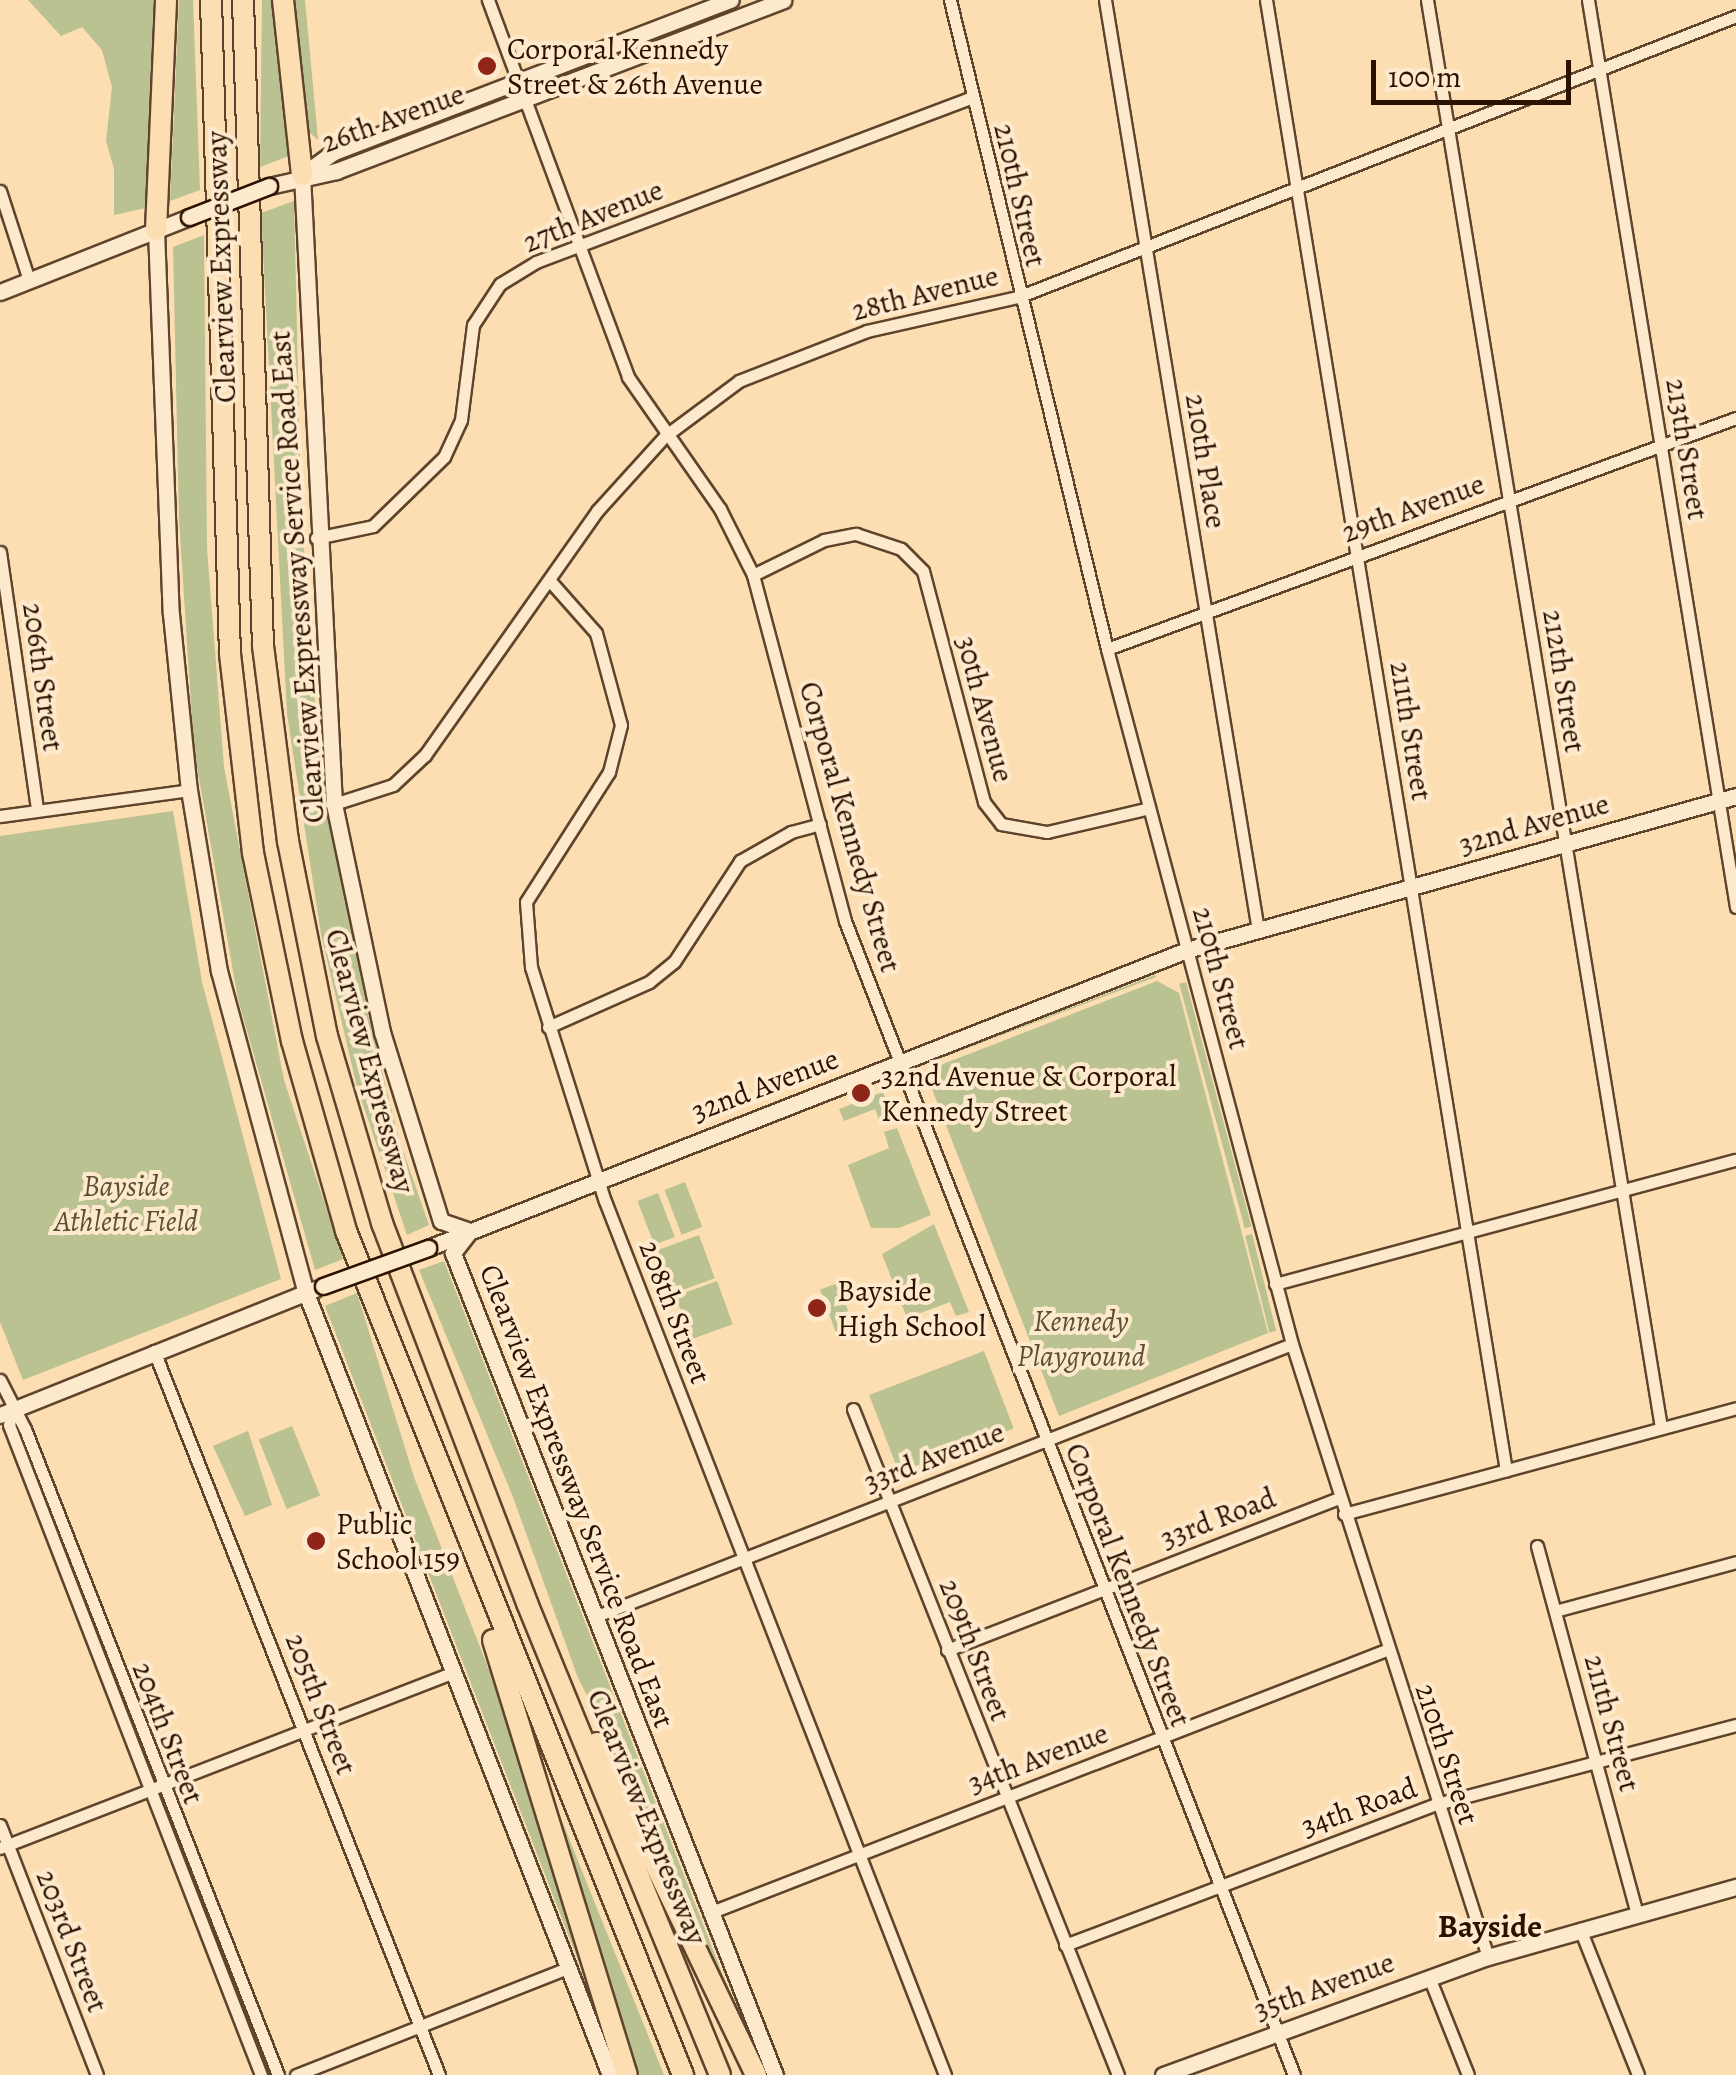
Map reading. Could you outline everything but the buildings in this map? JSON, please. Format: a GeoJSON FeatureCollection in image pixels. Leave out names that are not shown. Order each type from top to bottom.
{"type":"FeatureCollection","features":[{"type":"Feature","properties":{"kind":"highway"},"geometry":{"type":"LineString","coordinates":[[156,230],[166,0]]}},
{"type":"Feature","properties":{"kind":"highway","name":"Clearview Expressway"},"geometry":{"type":"LineString","coordinates":[[211,0],[224,556],[253,853],[317,1137],[447,1495],[683,2075]]}},
{"type":"Feature","properties":{"kind":"highway","name":"Clearview Expressway"},"geometry":{"type":"LineString","coordinates":[[243,0],[263,646],[288,842],[327,1036],[365,1167],[527,1603],[720,2075]]}},
{"type":"Feature","properties":{"kind":"highway"},"geometry":{"type":"LineString","coordinates":[[283,0],[302,175]]}},
{"type":"Feature","properties":{"kind":"highway"},"geometry":{"type":"LineString","coordinates":[[447,1495],[626,2075]]}},
{"type":"Feature","properties":{"kind":"highway"},"geometry":{"type":"LineString","coordinates":[[527,1603],[756,2075]]}},
{"type":"Feature","properties":{"kind":"street","name":"Corporal Kennedy Street"},"geometry":{"type":"LineString","coordinates":[[488,0],[628,377],[720,510],[753,575],[845,921],[1294,2075]]}},
{"type":"Feature","properties":{"kind":"street","name":"26th Avenue"},"geometry":{"type":"LineString","coordinates":[[302,175],[334,152],[731,0]]}},
{"type":"Feature","properties":{"kind":"street","name":"26th Avenue"},"geometry":{"type":"LineString","coordinates":[[0,292],[269,186],[302,175],[336,171],[783,0]]}},
{"type":"Feature","properties":{"kind":"street","name":"210th Street"},"geometry":{"type":"LineString","coordinates":[[950,0],[1018,296],[1107,648],[1292,1344],[1386,1650],[1488,1957]]}},
{"type":"Feature","properties":{"kind":"street","name":"210th Place"},"geometry":{"type":"LineString","coordinates":[[1105,0],[1258,930]]}},
{"type":"Feature","properties":{"kind":"street","name":"211th Street"},"geometry":{"type":"LineString","coordinates":[[1266,0],[1506,1471]]}},
{"type":"Feature","properties":{"kind":"street","name":"212th Street"},"geometry":{"type":"LineString","coordinates":[[1427,0],[1661,1428]]}},
{"type":"Feature","properties":{"kind":"street","name":"213th Street"},"geometry":{"type":"LineString","coordinates":[[1588,0],[1736,907]]}},
{"type":"Feature","properties":{"kind":"street","name":"28th Avenue"},"geometry":{"type":"LineString","coordinates":[[334,804],[393,785],[424,756],[597,511],[666,436],[739,381],[794,356],[867,331],[1018,296],[1736,16]]}},
{"type":"Feature","properties":{"kind":"street","name":"27th Avenue"},"geometry":{"type":"LineString","coordinates":[[316,538],[373,526],[412,494],[444,456],[462,420],[466,350],[500,284],[580,246],[972,97]]}},
{"type":"Feature","properties":{"kind":"street","name":"Clearview Expressway Service Road East"},"geometry":{"type":"LineString","coordinates":[[302,175],[316,538],[334,804],[382,1032],[418,1160],[441,1221],[470,1231],[453,1253],[709,1913],[776,2075]]}},
{"type":"Feature","properties":{"kind":"street"},"geometry":{"type":"LineString","coordinates":[[0,191],[29,280]]}},
{"type":"Feature","properties":{"kind":"street","name":"Clearview Expressway"},"geometry":{"type":"LineString","coordinates":[[156,230],[171,614],[188,790],[218,971],[306,1292],[610,2075]]}},
{"type":"Feature","properties":{"kind":"street","name":"29th Avenue"},"geometry":{"type":"LineString","coordinates":[[1107,648],[1206,608],[1736,418]]}},
{"type":"Feature","properties":{"kind":"street","name":"30th Avenue"},"geometry":{"type":"LineString","coordinates":[[753,575],[824,540],[856,534],[892,544],[923,570],[984,802],[1001,824],[1047,832],[1149,808]]}},
{"type":"Feature","properties":{"kind":"street","name":"206th Street"},"geometry":{"type":"LineString","coordinates":[[0,552],[37,810]]}},
{"type":"Feature","properties":{"kind":"street","name":"208th Street"},"geometry":{"type":"LineString","coordinates":[[550,581],[596,633],[621,725],[610,772],[526,902],[528,948],[548,1028],[598,1180],[945,2075]]}},
{"type":"Feature","properties":{"kind":"street"},"geometry":{"type":"LineString","coordinates":[[0,651],[14,649]]}},
{"type":"Feature","properties":{"kind":"street"},"geometry":{"type":"LineString","coordinates":[[0,816],[188,790]]}},
{"type":"Feature","properties":{"kind":"street","name":"32nd Avenue"},"geometry":{"type":"LineString","coordinates":[[6,1412],[1187,950],[1736,796]]}},
{"type":"Feature","properties":{"kind":"street"},"geometry":{"type":"LineString","coordinates":[[548,1028],[649,982],[674,962],[740,861],[820,824]]}},
{"type":"Feature","properties":{"kind":"street"},"geometry":{"type":"LineString","coordinates":[[1276,1284],[1736,1160]]}},
{"type":"Feature","properties":{"kind":"street","name":"33rd Avenue"},"geometry":{"type":"LineString","coordinates":[[594,1616],[1292,1344]]}},
{"type":"Feature","properties":{"kind":"street","name":"205th Street"},"geometry":{"type":"LineString","coordinates":[[154,1351],[439,2075]]}},
{"type":"Feature","properties":{"kind":"street","name":"204th Street"},"geometry":{"type":"LineString","coordinates":[[0,1380],[6,1412],[25,1429],[261,2075]]}},
{"type":"Feature","properties":{"kind":"street"},"geometry":{"type":"LineString","coordinates":[[1344,1514],[1736,1408]]}},
{"type":"Feature","properties":{"kind":"street","name":"209th Street"},"geometry":{"type":"LineString","coordinates":[[854,1409],[1118,2075]]}},
{"type":"Feature","properties":{"kind":"street","name":"33rd Road"},"geometry":{"type":"LineString","coordinates":[[948,1650],[1339,1498]]}},
{"type":"Feature","properties":{"kind":"street","name":"211th Street"},"geometry":{"type":"LineString","coordinates":[[1537,1546],[1637,1913]]}},
{"type":"Feature","properties":{"kind":"street"},"geometry":{"type":"LineString","coordinates":[[1555,1611],[1736,1562]]}},
{"type":"Feature","properties":{"kind":"street","name":"34th Avenue"},"geometry":{"type":"LineString","coordinates":[[709,1913],[1386,1650]]}},
{"type":"Feature","properties":{"kind":"street"},"geometry":{"type":"LineString","coordinates":[[4,1846],[453,1672]]}},
{"type":"Feature","properties":{"kind":"street","name":"34th Road"},"geometry":{"type":"LineString","coordinates":[[1065,1944],[1437,1804],[1736,1725]]}},
{"type":"Feature","properties":{"kind":"street","name":"204th Street"},"geometry":{"type":"LineString","coordinates":[[155,1788],[278,2075]]}},
{"type":"Feature","properties":{"kind":"street","name":"203rd Street"},"geometry":{"type":"LineString","coordinates":[[0,1825],[4,1846],[97,2075]]}},
{"type":"Feature","properties":{"kind":"street","name":"35th Avenue"},"geometry":{"type":"LineString","coordinates":[[1162,2075],[1488,1957],[1736,1887]]}},
{"type":"Feature","properties":{"kind":"street"},"geometry":{"type":"LineString","coordinates":[[1580,1929],[1638,2075]]}},
{"type":"Feature","properties":{"kind":"street"},"geometry":{"type":"LineString","coordinates":[[296,2075],[568,1968]]}},
{"type":"Feature","properties":{"kind":"street"},"geometry":{"type":"LineString","coordinates":[[1428,1977],[1468,2075]]}},
{"type":"Feature","properties":{"kind":"green space"},"geometry":{"type":"Polygon","coordinates":[[[28,0],[160,0],[155,206],[114,215],[114,169],[106,141],[112,87],[102,50],[82,27],[61,36],[28,0]]]}},
{"type":"Feature","properties":{"kind":"green space"},"geometry":{"type":"Polygon","coordinates":[[[179,0],[193,0],[200,190],[170,201],[179,0]]]}},
{"type":"Feature","properties":{"kind":"green space"},"geometry":{"type":"Polygon","coordinates":[[[262,0],[278,0],[294,154],[260,167],[262,0]]]}},
{"type":"Feature","properties":{"kind":"green space"},"geometry":{"type":"Polygon","coordinates":[[[291,0],[305,0],[318,140],[306,129],[291,0]]]}},
{"type":"Feature","properties":{"kind":"green space"},"geometry":{"type":"Polygon","coordinates":[[[294,201],[301,507],[318,746],[367,1010],[399,1139],[429,1225],[407,1235],[357,1087],[321,934],[287,714],[261,213],[294,201]]]}},
{"type":"Feature","properties":{"kind":"green space"},"geometry":{"type":"Polygon","coordinates":[[[204,235],[207,548],[224,767],[284,1080],[343,1259],[315,1270],[238,999],[194,750],[179,519],[173,247],[204,235]]]}},
{"type":"Feature","properties":{"kind":"green space","name":"Bayside Athletic Field"},"geometry":{"type":"Polygon","coordinates":[[[173,811],[202,982],[281,1279],[23,1380],[0,1322],[0,836],[173,811]]]}},
{"type":"Feature","properties":{"kind":"green space"},"geometry":{"type":"Polygon","coordinates":[[[1155,975],[1156,977],[925,1064],[1155,975]]]}},
{"type":"Feature","properties":{"kind":"green space","name":"Kennedy Playground"},"geometry":{"type":"Polygon","coordinates":[[[1157,981],[1179,993],[1268,1333],[1059,1416],[925,1071],[1157,981]]]}},
{"type":"Feature","properties":{"kind":"green space"},"geometry":{"type":"Polygon","coordinates":[[[1186,982],[1251,1226],[1245,1228],[1179,984],[1186,982]]]}},
{"type":"Feature","properties":{"kind":"green space"},"geometry":{"type":"Polygon","coordinates":[[[883,1092],[894,1120],[881,1125],[875,1109],[844,1121],[839,1109],[883,1092]]]}},
{"type":"Feature","properties":{"kind":"green space"},"geometry":{"type":"Polygon","coordinates":[[[897,1128],[931,1215],[899,1228],[871,1228],[848,1165],[889,1148],[884,1132],[897,1128]]]}},
{"type":"Feature","properties":{"kind":"green space"},"geometry":{"type":"Polygon","coordinates":[[[685,1182],[702,1227],[682,1235],[664,1190],[685,1182]]]}},
{"type":"Feature","properties":{"kind":"green space"},"geometry":{"type":"Polygon","coordinates":[[[658,1193],[675,1237],[654,1245],[637,1201],[658,1193]]]}},
{"type":"Feature","properties":{"kind":"green space"},"geometry":{"type":"Polygon","coordinates":[[[934,1224],[969,1312],[956,1316],[950,1302],[907,1318],[882,1254],[934,1224]]]}},
{"type":"Feature","properties":{"kind":"green space"},"geometry":{"type":"Polygon","coordinates":[[[1252,1234],[1276,1331],[1269,1333],[1245,1236],[1252,1234]]]}},
{"type":"Feature","properties":{"kind":"green space"},"geometry":{"type":"Polygon","coordinates":[[[699,1235],[715,1278],[673,1293],[658,1250],[699,1235]]]}},
{"type":"Feature","properties":{"kind":"green space"},"geometry":{"type":"Polygon","coordinates":[[[444,1261],[733,2001],[729,2003],[655,1826],[578,1678],[513,1497],[419,1270],[444,1261]]]}},
{"type":"Feature","properties":{"kind":"green space"},"geometry":{"type":"Polygon","coordinates":[[[717,1281],[733,1324],[691,1339],[676,1296],[717,1281]]]}},
{"type":"Feature","properties":{"kind":"green space"},"geometry":{"type":"Polygon","coordinates":[[[838,1283],[855,1329],[837,1336],[820,1289],[838,1283]]]}},
{"type":"Feature","properties":{"kind":"green space"},"geometry":{"type":"Polygon","coordinates":[[[357,1293],[414,1477],[511,1727],[595,2004],[325,1306],[357,1293]]]}},
{"type":"Feature","properties":{"kind":"green space"},"geometry":{"type":"Polygon","coordinates":[[[984,1351],[1014,1428],[899,1473],[869,1395],[984,1351]]]}},
{"type":"Feature","properties":{"kind":"green space"},"geometry":{"type":"Polygon","coordinates":[[[292,1426],[320,1496],[287,1509],[259,1439],[292,1426]]]}},
{"type":"Feature","properties":{"kind":"green space"},"geometry":{"type":"Polygon","coordinates":[[[248,1431],[272,1505],[245,1516],[213,1446],[248,1431]]]}},
{"type":"Feature","properties":{"kind":"green space"},"geometry":{"type":"Polygon","coordinates":[[[551,1793],[588,1886],[664,2075],[636,2075],[551,1793]]]}},
{"type":"Feature","properties":{"kind":"place","name":"Corporal Kennedy Street & 26th Avenue"},"geometry":{"type":"Point","coordinates":[487,66]}},
{"type":"Feature","properties":{"kind":"place","name":"32nd Avenue & Corporal Kennedy Street"},"geometry":{"type":"Point","coordinates":[861,1093]}},
{"type":"Feature","properties":{"kind":"place","name":"Bayside High School"},"geometry":{"type":"Point","coordinates":[817,1308]}},
{"type":"Feature","properties":{"kind":"place","name":"Public School 159"},"geometry":{"type":"Point","coordinates":[316,1541]}},
{"type":"Feature","properties":{"kind":"district","name":"Bayside"},"geometry":{"type":"Point","coordinates":[1490,1926]}}]}
